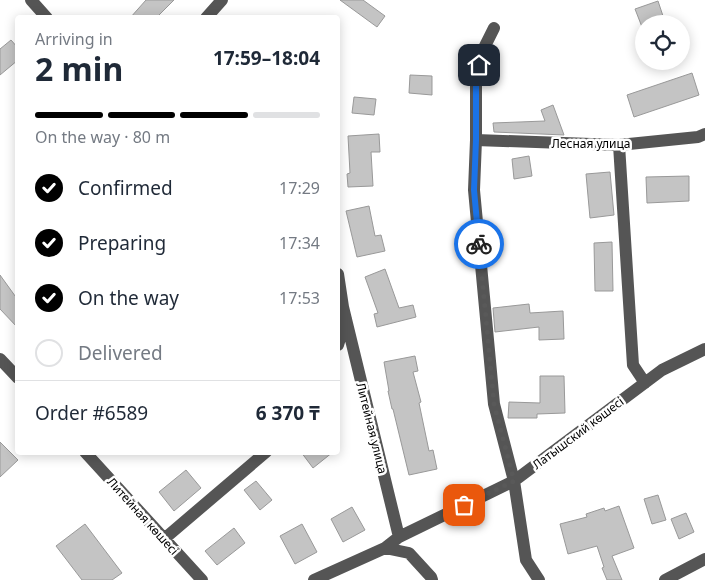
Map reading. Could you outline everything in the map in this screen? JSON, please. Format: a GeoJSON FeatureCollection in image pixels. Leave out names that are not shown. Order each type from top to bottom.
{"type":"FeatureCollection","features":[{"type":"Feature","properties":{"kind":"street"},"geometry":{"type":"LineString","coordinates":[[31,0],[44,15]]}},
{"type":"Feature","properties":{"kind":"street"},"geometry":{"type":"LineString","coordinates":[[209,15],[222,0]]}},
{"type":"Feature","properties":{"kind":"street"},"geometry":{"type":"LineString","coordinates":[[494,28],[483,50],[476,80],[474,190],[494,404],[514,481],[526,560],[539,580]]}},
{"type":"Feature","properties":{"kind":"street","name":"Лесная улица"},"geometry":{"type":"LineString","coordinates":[[476,140],[619,145],[698,137],[705,134]]}},
{"type":"Feature","properties":{"kind":"street"},"geometry":{"type":"LineString","coordinates":[[619,145],[633,365],[645,383]]}},
{"type":"Feature","properties":{"kind":"street","name":"Литейная улица"},"geometry":{"type":"LineString","coordinates":[[340,285],[346,319],[399,537]]}},
{"type":"Feature","properties":{"kind":"street","name":"Литейная улица"},"geometry":{"type":"LineString","coordinates":[[340,338],[346,319]]}},
{"type":"Feature","properties":{"kind":"street","name":"Латышский көшесі"},"geometry":{"type":"LineString","coordinates":[[314,580],[385,548],[399,537],[514,481],[662,370],[705,349]]}},
{"type":"Feature","properties":{"kind":"street"},"geometry":{"type":"LineString","coordinates":[[0,358],[15,375]]}},
{"type":"Feature","properties":{"kind":"street","name":"Литейная көшесі"},"geometry":{"type":"LineString","coordinates":[[88,455],[202,580]]}},
{"type":"Feature","properties":{"kind":"street"},"geometry":{"type":"LineString","coordinates":[[164,539],[262,455]]}},
{"type":"Feature","properties":{"kind":"street"},"geometry":{"type":"LineString","coordinates":[[385,548],[409,553],[432,580]]}},
{"type":"Feature","properties":{"kind":"street"},"geometry":{"type":"LineString","coordinates":[[665,580],[705,560]]}},
{"type":"Feature","properties":{"kind":"building"},"geometry":{"type":"Polygon","coordinates":[[[146,0],[174,0],[159,15],[133,15],[146,0]]]}},
{"type":"Feature","properties":{"kind":"building"},"geometry":{"type":"Polygon","coordinates":[[[340,0],[363,0],[385,16],[377,27],[340,0]]]}},
{"type":"Feature","properties":{"kind":"building"},"geometry":{"type":"Polygon","coordinates":[[[658,1],[663,15],[637,15],[635,9],[658,1]]]}},
{"type":"Feature","properties":{"kind":"building"},"geometry":{"type":"Polygon","coordinates":[[[11,40],[15,45],[15,62],[0,75],[0,49],[11,40]]]}},
{"type":"Feature","properties":{"kind":"building"},"geometry":{"type":"Polygon","coordinates":[[[692,73],[699,95],[634,117],[627,95],[692,73]]]}},
{"type":"Feature","properties":{"kind":"building"},"geometry":{"type":"Polygon","coordinates":[[[410,75],[432,76],[432,95],[409,93],[410,75]]]}},
{"type":"Feature","properties":{"kind":"building"},"geometry":{"type":"Polygon","coordinates":[[[354,97],[376,99],[374,115],[352,113],[354,97]]]}},
{"type":"Feature","properties":{"kind":"building"},"geometry":{"type":"Polygon","coordinates":[[[553,105],[564,135],[494,132],[493,123],[545,121],[541,110],[553,105]]]}},
{"type":"Feature","properties":{"kind":"building"},"geometry":{"type":"Polygon","coordinates":[[[379,134],[380,152],[371,152],[373,186],[348,187],[347,174],[350,173],[348,136],[379,134]]]}},
{"type":"Feature","properties":{"kind":"building"},"geometry":{"type":"Polygon","coordinates":[[[529,156],[532,176],[514,179],[512,159],[529,156]]]}},
{"type":"Feature","properties":{"kind":"building"},"geometry":{"type":"Polygon","coordinates":[[[610,172],[614,215],[590,218],[586,174],[610,172]]]}},
{"type":"Feature","properties":{"kind":"building"},"geometry":{"type":"Polygon","coordinates":[[[689,176],[689,201],[647,203],[646,177],[689,176]]]}},
{"type":"Feature","properties":{"kind":"building"},"geometry":{"type":"Polygon","coordinates":[[[369,206],[375,236],[381,235],[385,251],[357,257],[346,211],[369,206]]]}},
{"type":"Feature","properties":{"kind":"building"},"geometry":{"type":"Polygon","coordinates":[[[612,242],[613,291],[595,291],[594,243],[612,242]]]}},
{"type":"Feature","properties":{"kind":"building"},"geometry":{"type":"Polygon","coordinates":[[[385,269],[399,308],[413,305],[416,317],[377,327],[374,314],[378,313],[365,277],[385,269]]]}},
{"type":"Feature","properties":{"kind":"building"},"geometry":{"type":"Polygon","coordinates":[[[0,275],[15,296],[15,325],[0,309],[0,275]]]}},
{"type":"Feature","properties":{"kind":"building"},"geometry":{"type":"Polygon","coordinates":[[[529,304],[530,313],[563,311],[564,339],[539,340],[539,327],[495,332],[493,308],[529,304]]]}},
{"type":"Feature","properties":{"kind":"building"},"geometry":{"type":"Polygon","coordinates":[[[415,356],[418,371],[413,372],[421,402],[419,403],[429,451],[433,450],[437,469],[409,475],[388,391],[384,362],[415,356]]]}},
{"type":"Feature","properties":{"kind":"building"},"geometry":{"type":"Polygon","coordinates":[[[540,376],[564,376],[565,413],[537,414],[537,418],[508,418],[509,402],[540,403],[540,376]]]}},
{"type":"Feature","properties":{"kind":"building"},"geometry":{"type":"Polygon","coordinates":[[[0,442],[18,460],[0,477],[0,442]]]}},
{"type":"Feature","properties":{"kind":"building"},"geometry":{"type":"Polygon","coordinates":[[[303,455],[329,455],[313,468],[303,455]]]}},
{"type":"Feature","properties":{"kind":"building"},"geometry":{"type":"Polygon","coordinates":[[[186,470],[201,488],[174,511],[159,492],[186,470]]]}},
{"type":"Feature","properties":{"kind":"building"},"geometry":{"type":"Polygon","coordinates":[[[256,481],[272,500],[260,510],[244,490],[256,481]]]}},
{"type":"Feature","properties":{"kind":"building"},"geometry":{"type":"Polygon","coordinates":[[[658,495],[666,520],[652,524],[644,499],[658,495]]]}},
{"type":"Feature","properties":{"kind":"building"},"geometry":{"type":"Polygon","coordinates":[[[619,506],[634,548],[612,556],[622,580],[607,580],[597,546],[568,554],[560,524],[587,517],[586,514],[604,508],[605,511],[619,506]]]}},
{"type":"Feature","properties":{"kind":"building"},"geometry":{"type":"Polygon","coordinates":[[[352,507],[365,530],[343,542],[331,519],[352,507]]]}},
{"type":"Feature","properties":{"kind":"building"},"geometry":{"type":"Polygon","coordinates":[[[686,513],[694,532],[679,539],[671,519],[686,513]]]}},
{"type":"Feature","properties":{"kind":"building"},"geometry":{"type":"Polygon","coordinates":[[[85,524],[122,573],[112,580],[82,580],[56,546],[85,524]]]}},
{"type":"Feature","properties":{"kind":"building"},"geometry":{"type":"Polygon","coordinates":[[[302,524],[317,552],[295,564],[280,536],[302,524]]]}},
{"type":"Feature","properties":{"kind":"building"},"geometry":{"type":"Polygon","coordinates":[[[234,528],[245,543],[217,565],[205,551],[234,528]]]}},
{"type":"Feature","properties":{"kind":"way so far"},"geometry":{"type":"LineString","coordinates":[[464,505],[514,481],[494,404],[479,244]]}},
{"type":"Feature","properties":{"kind":"route"},"geometry":{"type":"LineString","coordinates":[[479,65],[476,80],[474,190],[479,244]]}}]}
